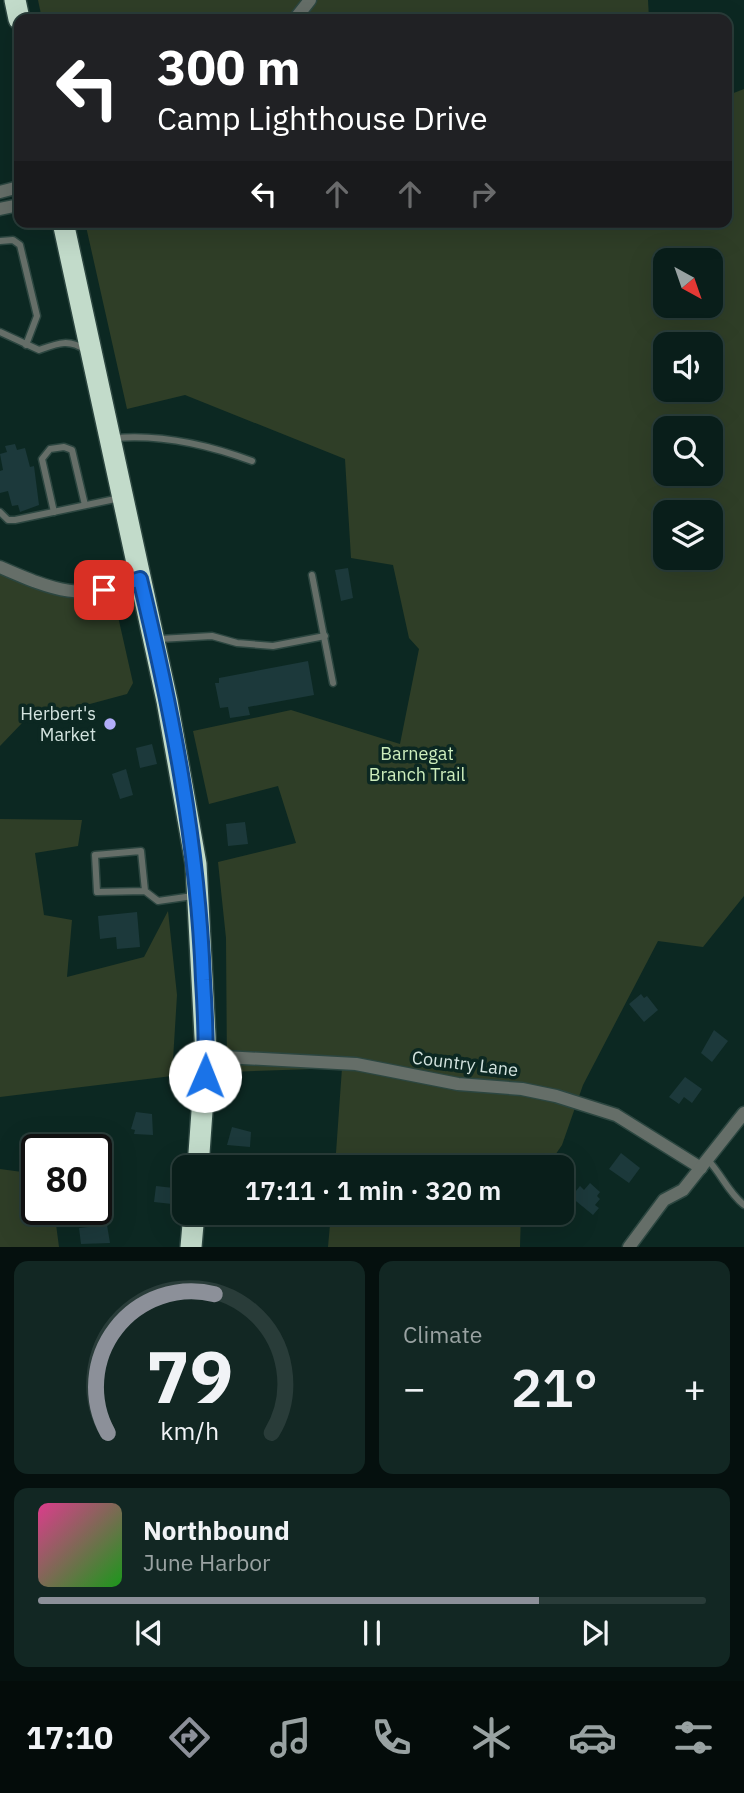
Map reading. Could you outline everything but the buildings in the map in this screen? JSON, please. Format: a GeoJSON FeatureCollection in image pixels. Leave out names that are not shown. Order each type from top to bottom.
{"type":"FeatureCollection","features":[{"type":"Feature","properties":{"kind":"highway"},"geometry":{"type":"LineString","coordinates":[[64,228],[187,806],[199,896],[206,1056],[199,1155]]}},
{"type":"Feature","properties":{"kind":"highway"},"geometry":{"type":"LineString","coordinates":[[191,1247],[193,1225]]}},
{"type":"Feature","properties":{"kind":"street"},"geometry":{"type":"LineString","coordinates":[[299,14],[310,0]]}},
{"type":"Feature","properties":{"kind":"street"},"geometry":{"type":"LineString","coordinates":[[0,567],[51,589],[87,593],[140,579]]}},
{"type":"Feature","properties":{"kind":"street","name":"Country Lane"},"geometry":{"type":"LineString","coordinates":[[206,1056],[356,1064],[458,1084],[523,1089],[616,1115],[705,1164]]}},
{"type":"Feature","properties":{"kind":"street"},"geometry":{"type":"LineString","coordinates":[[629,1247],[664,1200],[683,1190],[744,1114]]}},
{"type":"Feature","properties":{"kind":"lane"},"geometry":{"type":"LineString","coordinates":[[0,242],[13,240],[20,245],[37,316],[34,330],[26,345]]}},
{"type":"Feature","properties":{"kind":"lane"},"geometry":{"type":"LineString","coordinates":[[0,332],[39,350],[72,343],[91,354]]}},
{"type":"Feature","properties":{"kind":"lane"},"geometry":{"type":"LineString","coordinates":[[109,439],[138,436],[216,447],[252,461]]}},
{"type":"Feature","properties":{"kind":"lane"},"geometry":{"type":"LineString","coordinates":[[54,512],[42,459],[50,449],[64,447],[72,450],[85,505]]}},
{"type":"Feature","properties":{"kind":"lane"},"geometry":{"type":"LineString","coordinates":[[0,512],[8,520],[15,520],[122,497]]}},
{"type":"Feature","properties":{"kind":"lane"},"geometry":{"type":"LineString","coordinates":[[312,575],[333,683]]}},
{"type":"Feature","properties":{"kind":"lane"},"geometry":{"type":"LineString","coordinates":[[153,639],[212,636],[237,643],[273,646],[325,636]]}},
{"type":"Feature","properties":{"kind":"lane"},"geometry":{"type":"LineString","coordinates":[[145,891],[141,851],[95,855],[97,892],[145,891],[158,901],[199,896]]}},
{"type":"Feature","properties":{"kind":"lane"},"geometry":{"type":"LineString","coordinates":[[705,1164],[722,1174],[729,1192],[744,1205]]}},
{"type":"Feature","properties":{"kind":"green space"},"geometry":{"type":"Polygon","coordinates":[[[38,0],[648,0],[649,14],[41,14],[38,0]]]}},
{"type":"Feature","properties":{"kind":"green space","name":"Barnegat Branch Trail"},"geometry":{"type":"Polygon","coordinates":[[[744,89],[744,896],[703,947],[658,941],[583,1085],[562,1145],[555,1155],[336,1155],[342,1068],[227,1072],[226,938],[218,862],[296,843],[278,786],[209,804],[193,731],[291,710],[400,744],[419,649],[409,638],[393,565],[351,558],[345,459],[185,395],[127,409],[86,228],[732,228],[732,94],[744,89]]]}},
{"type":"Feature","properties":{"kind":"green space"},"geometry":{"type":"Polygon","coordinates":[[[0,569],[117,612],[133,683],[127,694],[23,722],[0,746],[0,569]]]}},
{"type":"Feature","properties":{"kind":"green space"},"geometry":{"type":"Polygon","coordinates":[[[0,819],[82,820],[78,846],[35,853],[44,915],[72,920],[67,977],[144,957],[168,911],[177,995],[172,1076],[0,1097],[0,819]]]}},
{"type":"Feature","properties":{"kind":"green space"},"geometry":{"type":"Polygon","coordinates":[[[0,1169],[21,1172],[21,1225],[56,1225],[59,1247],[0,1247],[0,1169]]]}},
{"type":"Feature","properties":{"kind":"green space"},"geometry":{"type":"Polygon","coordinates":[[[330,1225],[521,1225],[520,1247],[328,1247],[330,1225]]]}},
{"type":"Feature","properties":{"kind":"place","name":"Herbert's Market"},"geometry":{"type":"Point","coordinates":[110,724]}},
{"type":"Feature","properties":{"kind":"route"},"geometry":{"type":"LineString","coordinates":[[104,590],[140,579],[167,701],[196,864],[201,925],[205,1076]]}}]}
